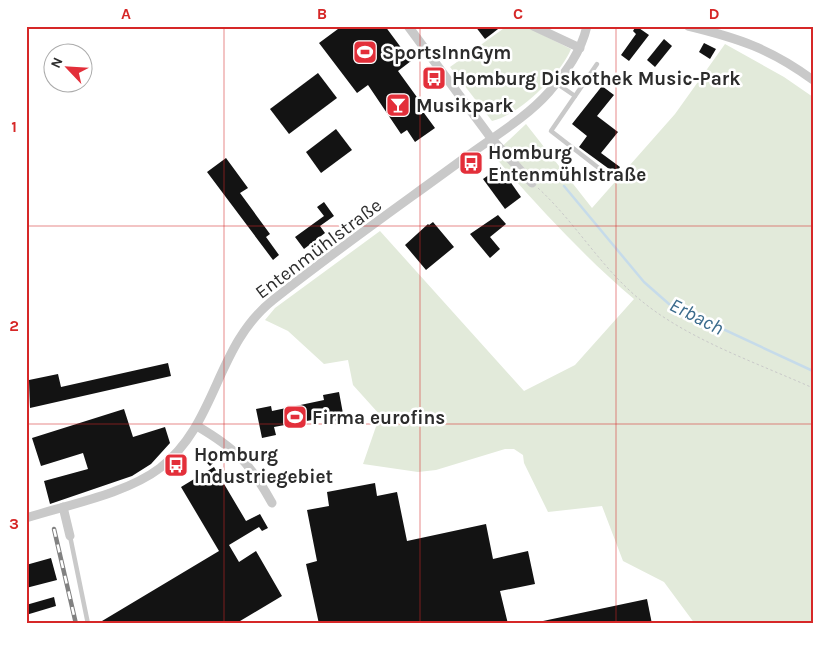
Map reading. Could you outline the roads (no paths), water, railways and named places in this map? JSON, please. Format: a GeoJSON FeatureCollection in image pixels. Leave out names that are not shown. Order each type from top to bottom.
{"type":"FeatureCollection","features":[{"type":"Feature","properties":{"kind":"street"},"geometry":{"type":"LineString","coordinates":[[408,26],[491,138],[532,183]]}},
{"type":"Feature","properties":{"kind":"street"},"geometry":{"type":"LineString","coordinates":[[533,26],[580,48]]}},
{"type":"Feature","properties":{"kind":"street","name":"Entenmühlstraße"},"geometry":{"type":"LineString","coordinates":[[26,518],[117,490],[157,470],[180,450],[197,426],[239,338],[271,302],[537,103],[573,62],[588,26]]}},
{"type":"Feature","properties":{"kind":"street"},"geometry":{"type":"LineString","coordinates":[[688,26],[756,45],[777,56],[813,80]]}},
{"type":"Feature","properties":{"kind":"street"},"geometry":{"type":"LineString","coordinates":[[197,426],[225,442],[239,455],[256,474],[272,503]]}},
{"type":"Feature","properties":{"kind":"street"},"geometry":{"type":"LineString","coordinates":[[63,507],[70,536]]}},
{"type":"Feature","properties":{"kind":"lane"},"geometry":{"type":"LineString","coordinates":[[597,64],[551,131],[610,176]]}},
{"type":"Feature","properties":{"kind":"lane"},"geometry":{"type":"LineString","coordinates":[[556,83],[575,96]]}},
{"type":"Feature","properties":{"kind":"lane"},"geometry":{"type":"LineString","coordinates":[[70,536],[82,584],[88,624]]}},
{"type":"Feature","properties":{"kind":"waterway","name":"Erbach"},"geometry":{"type":"LineString","coordinates":[[564,186],[644,282],[669,304],[813,371]]}},
{"type":"Feature","properties":{"kind":"railway"},"geometry":{"type":"LineString","coordinates":[[54,529],[76,624]]}},
{"type":"Feature","properties":{"kind":"place","name":"SportsInnGym"},"geometry":{"type":"Point","coordinates":[365,52]}},
{"type":"Feature","properties":{"kind":"place","name":"Homburg Diskothek Music-Park"},"geometry":{"type":"Point","coordinates":[434,78]}},
{"type":"Feature","properties":{"kind":"place","name":"Musikpark"},"geometry":{"type":"Point","coordinates":[398,105]}},
{"type":"Feature","properties":{"kind":"place","name":"Homburg Entenmühlstraße"},"geometry":{"type":"Point","coordinates":[471,163]}},
{"type":"Feature","properties":{"kind":"place","name":"Firma eurofins"},"geometry":{"type":"Point","coordinates":[295,417]}},
{"type":"Feature","properties":{"kind":"place","name":"Homburg Industriegebiet"},"geometry":{"type":"Point","coordinates":[176,465]}}]}
